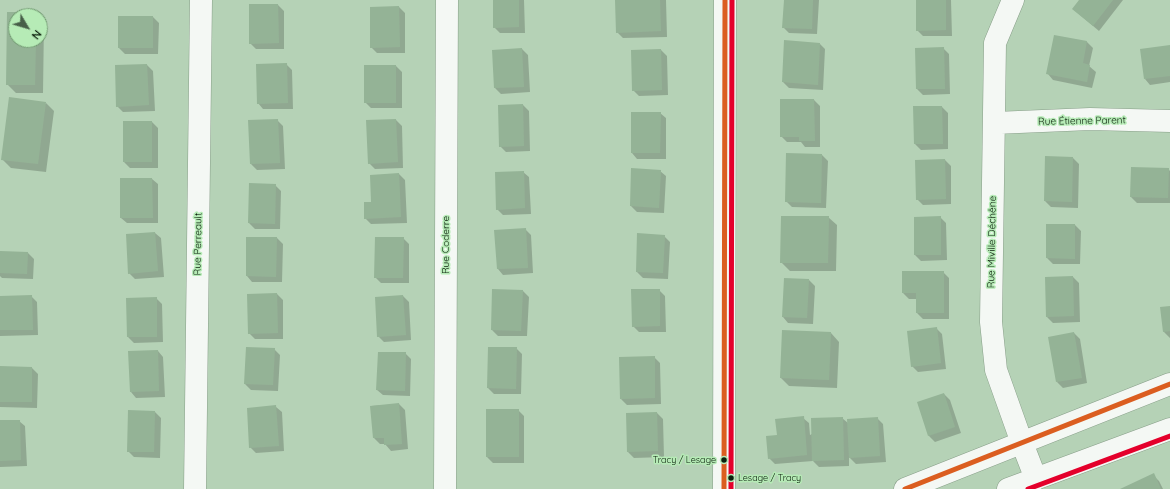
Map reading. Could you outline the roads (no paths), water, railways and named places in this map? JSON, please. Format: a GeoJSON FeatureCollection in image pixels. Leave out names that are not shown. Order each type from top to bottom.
{"type":"FeatureCollection","features":[{"type":"Feature","properties":{"kind":"street","name":"Rue Perreault"},"geometry":{"type":"LineString","coordinates":[[196,489],[201,0]]}},
{"type":"Feature","properties":{"kind":"street","name":"Rue Coderre"},"geometry":{"type":"LineString","coordinates":[[445,489],[447,0]]}},
{"type":"Feature","properties":{"kind":"street"},"geometry":{"type":"LineString","coordinates":[[724,489],[726,0]]}},
{"type":"Feature","properties":{"kind":"street","name":"Rue Miville Déchêne"},"geometry":{"type":"LineString","coordinates":[[1013,0],[995,43],[991,322],[996,370],[1036,479]]}},
{"type":"Feature","properties":{"kind":"street","name":"Rue Étienne Parent"},"geometry":{"type":"LineString","coordinates":[[994,123],[1090,120],[1170,121]]}},
{"type":"Feature","properties":{"kind":"street"},"geometry":{"type":"LineString","coordinates":[[905,489],[1170,384]]}},
{"type":"Feature","properties":{"kind":"street"},"geometry":{"type":"LineString","coordinates":[[1008,489],[1170,429]]}},
{"type":"Feature","properties":{"kind":"place","name":"Tracy / Lesage"},"geometry":{"type":"Point","coordinates":[724,460]}},
{"type":"Feature","properties":{"kind":"place","name":"Lesage / Tracy"},"geometry":{"type":"Point","coordinates":[731,478]}}]}
